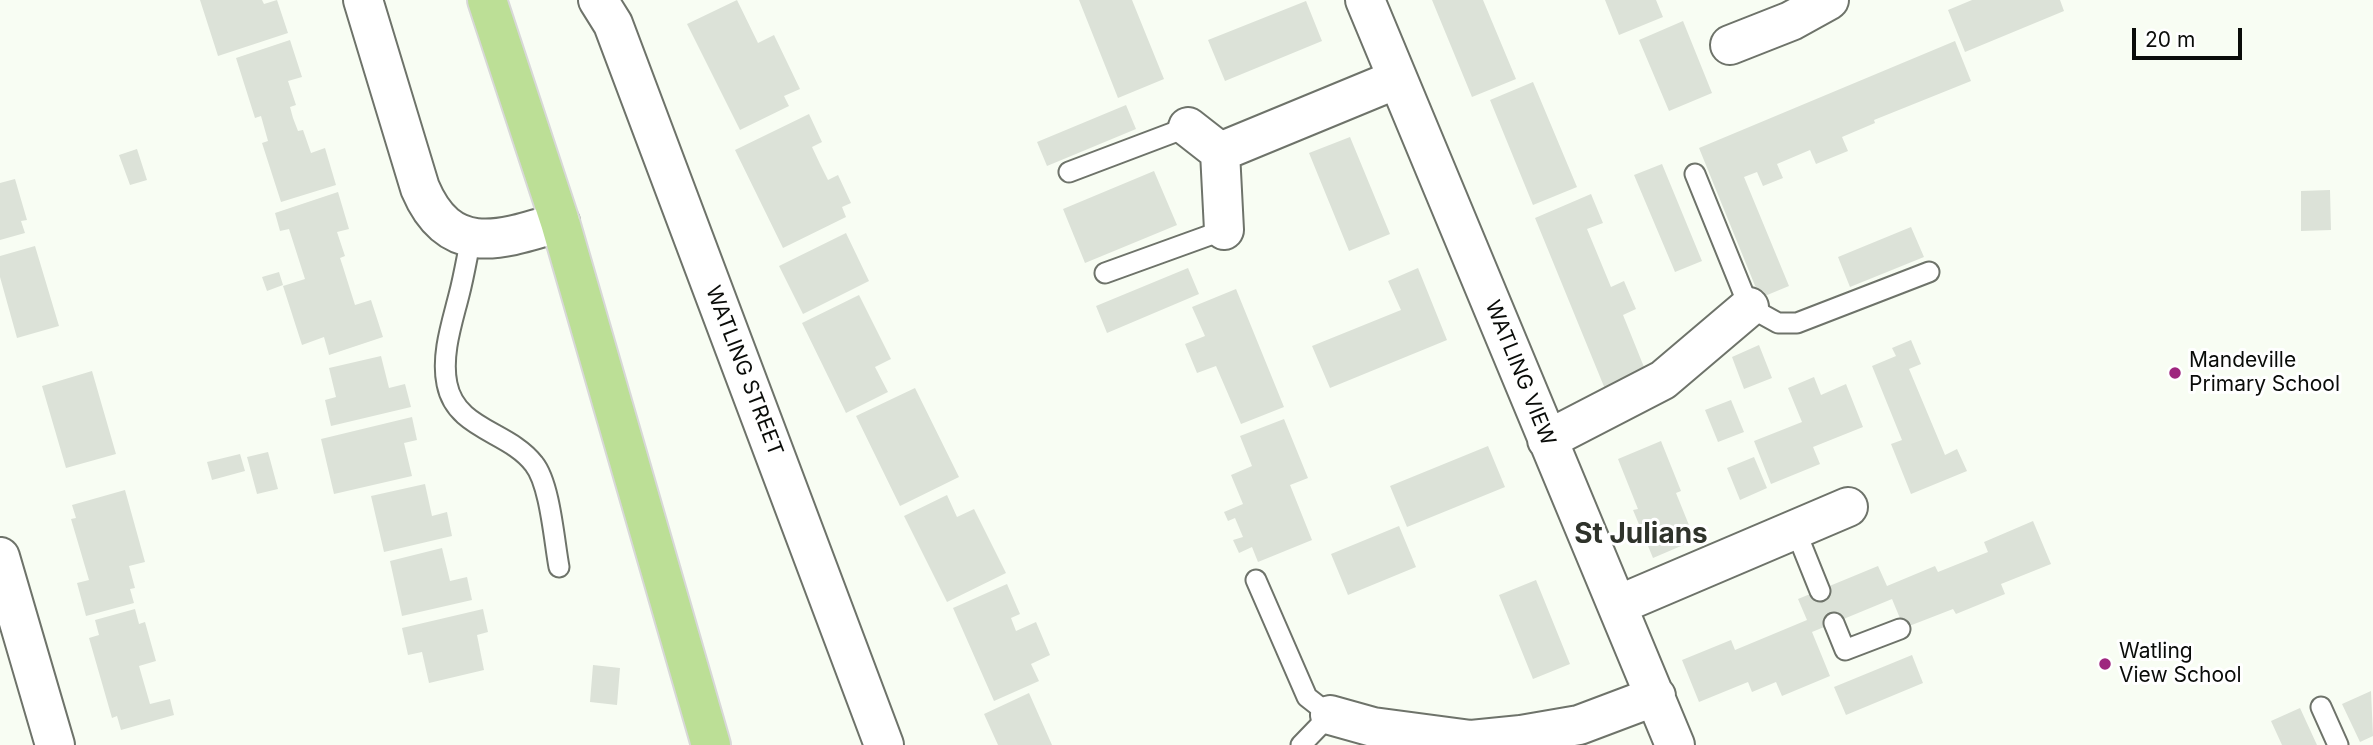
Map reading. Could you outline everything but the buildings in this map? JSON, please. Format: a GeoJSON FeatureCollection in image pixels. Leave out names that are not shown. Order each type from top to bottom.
{"type":"FeatureCollection","features":[{"type":"Feature","properties":{"kind":"main road"},"geometry":{"type":"LineString","coordinates":[[486,0],[560,222],[711,745]]}},
{"type":"Feature","properties":{"kind":"street"},"geometry":{"type":"LineString","coordinates":[[363,0],[428,208],[453,231],[471,238],[498,240],[560,222]]}},
{"type":"Feature","properties":{"kind":"street","name":"WATLING STREET"},"geometry":{"type":"LineString","coordinates":[[598,0],[613,24],[884,745]]}},
{"type":"Feature","properties":{"kind":"street","name":"WATLING VIEW"},"geometry":{"type":"LineString","coordinates":[[1365,0],[1675,745]]}},
{"type":"Feature","properties":{"kind":"street"},"geometry":{"type":"LineString","coordinates":[[1730,44],[1791,21],[1829,0]]}},
{"type":"Feature","properties":{"kind":"street"},"geometry":{"type":"LineString","coordinates":[[1220,152],[1397,79]]}},
{"type":"Feature","properties":{"kind":"street"},"geometry":{"type":"LineString","coordinates":[[1188,127],[1220,152],[1224,230]]}},
{"type":"Feature","properties":{"kind":"street"},"geometry":{"type":"LineString","coordinates":[[1547,440],[1663,380],[1749,307]]}},
{"type":"Feature","properties":{"kind":"street"},"geometry":{"type":"LineString","coordinates":[[1618,605],[1848,507]]}},
{"type":"Feature","properties":{"kind":"street"},"geometry":{"type":"LineString","coordinates":[[0,557],[55,745]]}},
{"type":"Feature","properties":{"kind":"street"},"geometry":{"type":"LineString","coordinates":[[1330,715],[1373,727],[1471,740],[1579,725],[1656,696]]}},
{"type":"Feature","properties":{"kind":"lane"},"geometry":{"type":"LineString","coordinates":[[1069,172],[1188,127]]}},
{"type":"Feature","properties":{"kind":"lane"},"geometry":{"type":"LineString","coordinates":[[1695,174],[1749,307],[1778,323],[1797,323],[1928,272]]}},
{"type":"Feature","properties":{"kind":"lane"},"geometry":{"type":"LineString","coordinates":[[1105,273],[1224,230]]}},
{"type":"Feature","properties":{"kind":"lane"},"geometry":{"type":"LineString","coordinates":[[471,238],[445,358],[447,385],[455,405],[466,418],[515,444],[536,465],[548,498],[559,567]]}},
{"type":"Feature","properties":{"kind":"lane"},"geometry":{"type":"LineString","coordinates":[[1795,529],[1820,590]]}},
{"type":"Feature","properties":{"kind":"lane"},"geometry":{"type":"LineString","coordinates":[[1256,580],[1307,697],[1330,715],[1301,745]]}},
{"type":"Feature","properties":{"kind":"lane"},"geometry":{"type":"LineString","coordinates":[[1834,623],[1845,650],[1900,629]]}},
{"type":"Feature","properties":{"kind":"lane"},"geometry":{"type":"LineString","coordinates":[[2321,707],[2338,745]]}},
{"type":"Feature","properties":{"kind":"place","name":"Mandeville Primary School"},"geometry":{"type":"Point","coordinates":[2175,373]}},
{"type":"Feature","properties":{"kind":"place","name":"Watling View School"},"geometry":{"type":"Point","coordinates":[2105,664]}},
{"type":"Feature","properties":{"kind":"district","name":"St Julians"},"geometry":{"type":"Point","coordinates":[1641,535]}}]}
